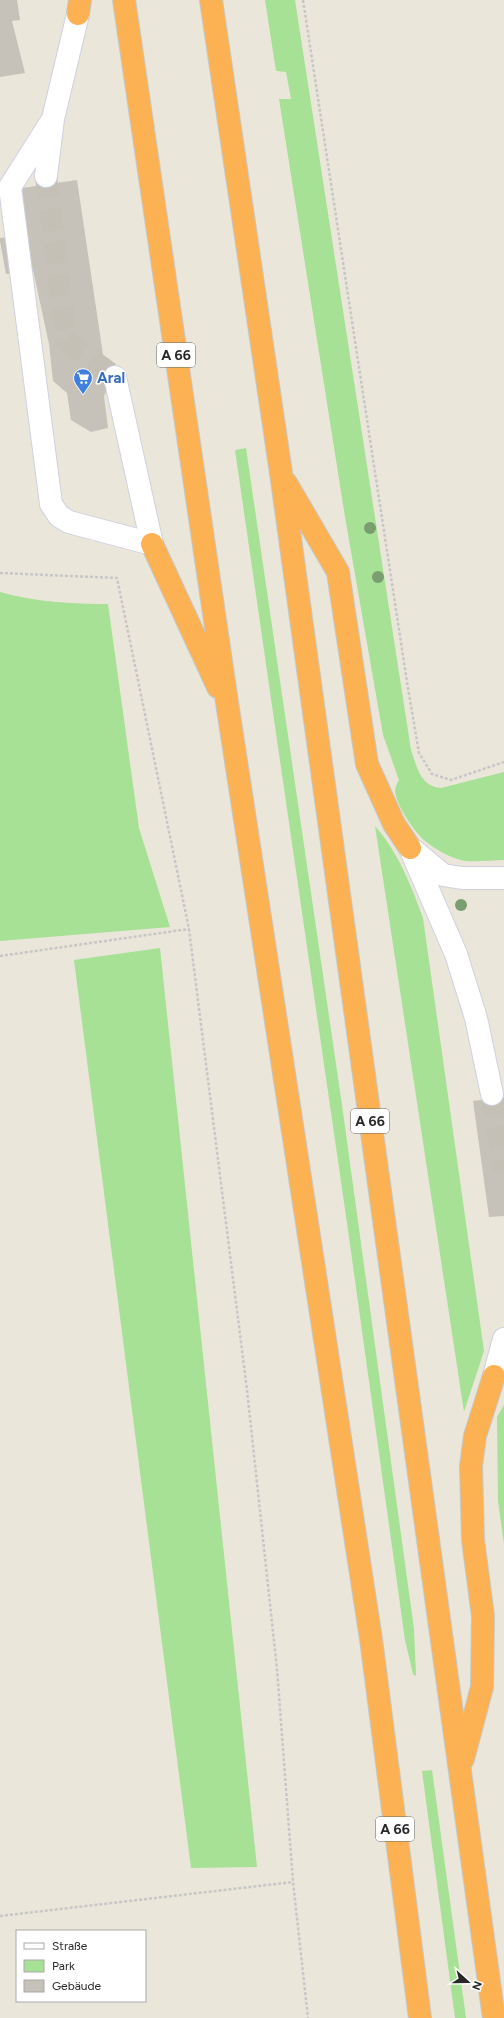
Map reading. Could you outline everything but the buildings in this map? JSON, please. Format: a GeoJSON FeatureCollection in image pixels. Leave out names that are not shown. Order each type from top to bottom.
{"type":"FeatureCollection","features":[{"type":"Feature","properties":{"kind":"highway","name":"A 66"},"geometry":{"type":"LineString","coordinates":[[124,0],[228,709],[371,1639],[420,2018]]}},
{"type":"Feature","properties":{"kind":"highway","name":"A 66"},"geometry":{"type":"LineString","coordinates":[[211,0],[280,473],[494,2018]]}},
{"type":"Feature","properties":{"kind":"highway"},"geometry":{"type":"LineString","coordinates":[[280,473],[338,572],[367,764],[394,824],[410,848]]}},
{"type":"Feature","properties":{"kind":"highway"},"geometry":{"type":"LineString","coordinates":[[152,544],[228,709]]}},
{"type":"Feature","properties":{"kind":"highway"},"geometry":{"type":"LineString","coordinates":[[460,1768],[482,1687],[483,1616],[473,1540],[471,1466],[476,1436],[494,1376]]}},
{"type":"Feature","properties":{"kind":"lane"},"geometry":{"type":"LineString","coordinates":[[46,176],[53,119],[79,7]]}},
{"type":"Feature","properties":{"kind":"lane"},"geometry":{"type":"LineString","coordinates":[[53,119],[10,187],[51,504],[59,516],[69,522],[152,544],[115,377]]}},
{"type":"Feature","properties":{"kind":"lane"},"geometry":{"type":"LineString","coordinates":[[410,848],[443,875],[462,878],[504,878]]}},
{"type":"Feature","properties":{"kind":"lane"},"geometry":{"type":"LineString","coordinates":[[410,848],[456,954],[476,1018],[492,1094]]}},
{"type":"Feature","properties":{"kind":"lane"},"geometry":{"type":"LineString","coordinates":[[494,1376],[504,1339]]}},
{"type":"Feature","properties":{"kind":"lane"},"geometry":{"type":"LineString","coordinates":[[494,1376],[504,1356]]}},
{"type":"Feature","properties":{"kind":"path"},"geometry":{"type":"LineString","coordinates":[[303,0],[407,682],[420,753],[432,774],[451,780],[504,762]]}},
{"type":"Feature","properties":{"kind":"path"},"geometry":{"type":"LineString","coordinates":[[0,573],[117,578],[189,929],[249,1405],[277,1669],[293,1882],[308,2018]]}},
{"type":"Feature","properties":{"kind":"path"},"geometry":{"type":"LineString","coordinates":[[0,956],[189,929]]}},
{"type":"Feature","properties":{"kind":"path"},"geometry":{"type":"LineString","coordinates":[[0,1916],[293,1882]]}},
{"type":"Feature","properties":{"kind":"green space"},"geometry":{"type":"Polygon","coordinates":[[[265,0],[295,0],[411,750],[420,775],[428,784],[441,788],[504,772],[504,860],[466,861],[452,857],[438,850],[425,841],[416,832],[402,811],[396,797],[395,790],[399,780],[383,735],[345,517],[279,99],[291,99],[286,72],[276,71],[265,0]]]}},
{"type":"Feature","properties":{"kind":"green space"},"geometry":{"type":"Polygon","coordinates":[[[246,448],[342,1105],[414,1629],[416,1676],[413,1674],[405,1640],[347,1223],[235,450],[246,448]]]}},
{"type":"Feature","properties":{"kind":"green space"},"geometry":{"type":"Polygon","coordinates":[[[0,592],[54,602],[108,604],[139,828],[170,927],[0,941],[0,592]]]}},
{"type":"Feature","properties":{"kind":"green space"},"geometry":{"type":"Polygon","coordinates":[[[375,826],[391,847],[403,869],[423,918],[484,1351],[464,1412],[375,826]]]}},
{"type":"Feature","properties":{"kind":"green space"},"geometry":{"type":"Polygon","coordinates":[[[160,948],[257,1867],[191,1868],[74,960],[160,948]]]}},
{"type":"Feature","properties":{"kind":"green space"},"geometry":{"type":"Polygon","coordinates":[[[504,1405],[504,1544],[498,1501],[497,1417],[504,1405]]]}},
{"type":"Feature","properties":{"kind":"green space"},"geometry":{"type":"Polygon","coordinates":[[[432,1770],[466,2018],[455,2018],[422,1771],[432,1770]]]}},
{"type":"Feature","properties":{"kind":"tunnel"},"geometry":{"type":"LineString","coordinates":[[46,176],[66,341],[115,377]]}},
{"type":"Feature","properties":{"kind":"tunnel"},"geometry":{"type":"LineString","coordinates":[[492,1094],[504,1172]]}},
{"type":"Feature","properties":{"kind":"place","name":"Aral"},"geometry":{"type":"Point","coordinates":[83,395]}}]}
